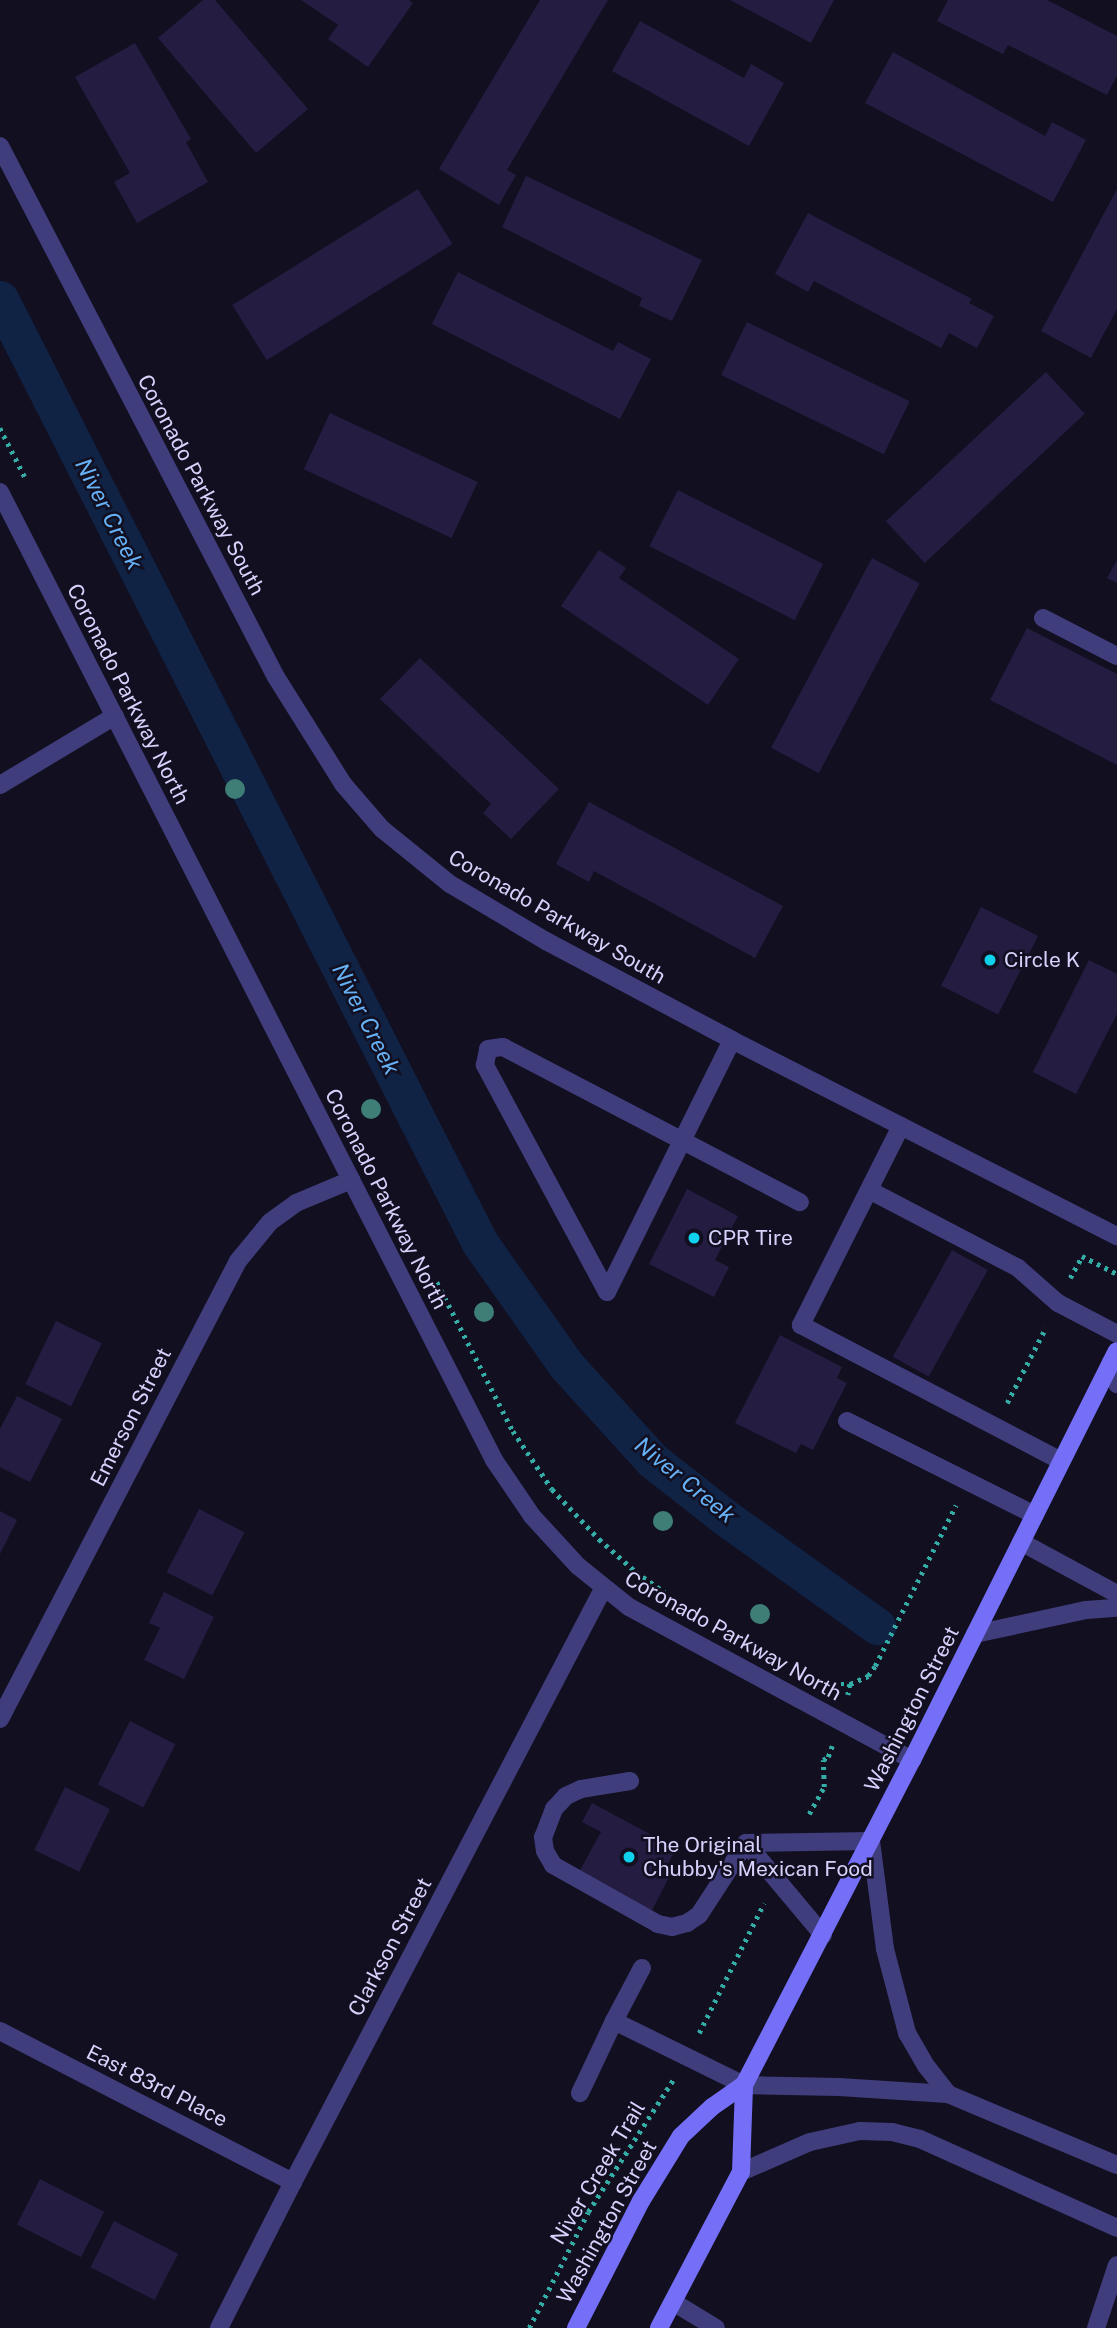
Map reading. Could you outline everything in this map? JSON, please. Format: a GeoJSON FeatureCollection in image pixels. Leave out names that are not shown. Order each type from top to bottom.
{"type":"FeatureCollection","features":[{"type":"Feature","properties":{"kind":"main road","name":"Washington Street"},"geometry":{"type":"LineString","coordinates":[[659,2328],[741,2172],[744,2085],[871,1841],[1114,1357]]}},
{"type":"Feature","properties":{"kind":"main road","name":"Washington Street"},"geometry":{"type":"LineString","coordinates":[[576,2328],[641,2201],[681,2136],[712,2108],[744,2085]]}},
{"type":"Feature","properties":{"kind":"street","name":"Coronado Parkway South"},"geometry":{"type":"LineString","coordinates":[[0,146],[276,677],[343,784],[382,829],[450,884],[546,941],[732,1040],[1117,1236]]}},
{"type":"Feature","properties":{"kind":"street","name":"Coronado Parkway North"},"geometry":{"type":"LineString","coordinates":[[0,492],[500,1470],[549,1537],[603,1589],[658,1624],[912,1760]]}},
{"type":"Feature","properties":{"kind":"street"},"geometry":{"type":"LineString","coordinates":[[1043,618],[1117,656]]}},
{"type":"Feature","properties":{"kind":"street"},"geometry":{"type":"LineString","coordinates":[[0,785],[115,716]]}},
{"type":"Feature","properties":{"kind":"street"},"geometry":{"type":"LineString","coordinates":[[732,1040],[681,1141],[607,1292],[485,1065],[488,1049],[503,1047],[681,1141],[800,1202]]}},
{"type":"Feature","properties":{"kind":"street"},"geometry":{"type":"LineString","coordinates":[[901,1126],[801,1325],[1061,1461]]}},
{"type":"Feature","properties":{"kind":"street","name":"Emerson Street"},"geometry":{"type":"LineString","coordinates":[[0,1720],[238,1261],[270,1222],[296,1203],[351,1180]]}},
{"type":"Feature","properties":{"kind":"street"},"geometry":{"type":"LineString","coordinates":[[869,1190],[1018,1268],[1058,1303],[1117,1334]]}},
{"type":"Feature","properties":{"kind":"street"},"geometry":{"type":"LineString","coordinates":[[1114,1357],[1117,1384]]}},
{"type":"Feature","properties":{"kind":"street"},"geometry":{"type":"LineString","coordinates":[[847,1421],[1035,1515]]}},
{"type":"Feature","properties":{"kind":"street"},"geometry":{"type":"LineString","coordinates":[[1021,1542],[1117,1594]]}},
{"type":"Feature","properties":{"kind":"street","name":"Clarkson Street"},"geometry":{"type":"LineString","coordinates":[[219,2328],[603,1589]]}},
{"type":"Feature","properties":{"kind":"street"},"geometry":{"type":"LineString","coordinates":[[975,1634],[1086,1610],[1117,1608]]}},
{"type":"Feature","properties":{"kind":"street"},"geometry":{"type":"LineString","coordinates":[[630,1781],[581,1789],[560,1802],[543,1838],[545,1851],[553,1865],[658,1924],[672,1927],[687,1923],[699,1915],[746,1843]]}},
{"type":"Feature","properties":{"kind":"street"},"geometry":{"type":"LineString","coordinates":[[746,1843],[871,1841],[885,1949],[907,2033],[927,2067],[948,2094]]}},
{"type":"Feature","properties":{"kind":"street"},"geometry":{"type":"LineString","coordinates":[[746,1843],[823,1935]]}},
{"type":"Feature","properties":{"kind":"street"},"geometry":{"type":"LineString","coordinates":[[580,2093],[642,1968]]}},
{"type":"Feature","properties":{"kind":"street"},"geometry":{"type":"LineString","coordinates":[[614,2021],[744,2085],[948,2094],[1117,2165]]}},
{"type":"Feature","properties":{"kind":"street","name":"East 83rd Place"},"geometry":{"type":"LineString","coordinates":[[0,2031],[293,2182]]}},
{"type":"Feature","properties":{"kind":"street"},"geometry":{"type":"LineString","coordinates":[[741,2172],[810,2142],[860,2131],[892,2132],[920,2139],[1117,2228]]}},
{"type":"Feature","properties":{"kind":"street"},"geometry":{"type":"LineString","coordinates":[[1096,2328],[1117,2265]]}},
{"type":"Feature","properties":{"kind":"street"},"geometry":{"type":"LineString","coordinates":[[673,2302],[716,2328]]}},
{"type":"Feature","properties":{"kind":"path"},"geometry":{"type":"LineString","coordinates":[[1082,1255],[1117,1274]]}},
{"type":"Feature","properties":{"kind":"path"},"geometry":{"type":"LineString","coordinates":[[501,1406],[513,1431],[552,1489],[636,1572],[672,1598]]}},
{"type":"Feature","properties":{"kind":"path"},"geometry":{"type":"LineString","coordinates":[[804,1825],[824,1787],[823,1760],[828,1757]]}},
{"type":"Feature","properties":{"kind":"path"},"geometry":{"type":"LineString","coordinates":[[699,2031],[765,1901]]}},
{"type":"Feature","properties":{"kind":"path","name":"Niver Creek Trail"},"geometry":{"type":"LineString","coordinates":[[529,2328],[588,2212],[667,2090]]}},
{"type":"Feature","properties":{"kind":"building"},"geometry":{"type":"Polygon","coordinates":[[[203,0],[215,0],[308,109],[256,153],[158,38],[203,0]]]}},
{"type":"Feature","properties":{"kind":"building"},"geometry":{"type":"Polygon","coordinates":[[[301,0],[409,0],[413,3],[368,67],[328,39],[338,25],[301,0]]]}},
{"type":"Feature","properties":{"kind":"building"},"geometry":{"type":"Polygon","coordinates":[[[540,0],[608,0],[507,170],[516,175],[499,205],[439,169],[540,0]]]}},
{"type":"Feature","properties":{"kind":"building"},"geometry":{"type":"Polygon","coordinates":[[[730,0],[834,0],[811,43],[730,0]]]}},
{"type":"Feature","properties":{"kind":"building"},"geometry":{"type":"Polygon","coordinates":[[[948,0],[1047,0],[1117,36],[1117,76],[1107,95],[1008,45],[1003,54],[937,21],[948,0]]]}},
{"type":"Feature","properties":{"kind":"building"},"geometry":{"type":"Polygon","coordinates":[[[640,21],[744,78],[751,64],[784,83],[749,146],[612,71],[640,21]]]}},
{"type":"Feature","properties":{"kind":"building"},"geometry":{"type":"Polygon","coordinates":[[[135,43],[191,139],[186,142],[208,182],[137,223],[114,182],[130,173],[75,77],[135,43]]]}},
{"type":"Feature","properties":{"kind":"building"},"geometry":{"type":"Polygon","coordinates":[[[893,52],[1045,136],[1052,122],[1086,140],[1053,202],[865,103],[893,52]]]}},
{"type":"Feature","properties":{"kind":"building"},"geometry":{"type":"Polygon","coordinates":[[[526,176],[702,260],[672,321],[639,306],[642,298],[502,227],[526,176]]]}},
{"type":"Feature","properties":{"kind":"building"},"geometry":{"type":"Polygon","coordinates":[[[418,189],[452,244],[267,360],[232,305],[418,189]]]}},
{"type":"Feature","properties":{"kind":"building"},"geometry":{"type":"Polygon","coordinates":[[[1117,189],[1117,309],[1091,358],[1041,331],[1117,189]]]}},
{"type":"Feature","properties":{"kind":"building"},"geometry":{"type":"Polygon","coordinates":[[[808,213],[972,299],[969,303],[994,316],[977,348],[949,333],[941,348],[814,281],[808,292],[775,274],[808,213]]]}},
{"type":"Feature","properties":{"kind":"building"},"geometry":{"type":"Polygon","coordinates":[[[458,272],[613,351],[618,342],[651,359],[620,419],[432,324],[458,272]]]}},
{"type":"Feature","properties":{"kind":"building"},"geometry":{"type":"Polygon","coordinates":[[[747,322],[910,401],[884,454],[721,375],[747,322]]]}},
{"type":"Feature","properties":{"kind":"building"},"geometry":{"type":"Polygon","coordinates":[[[1046,372],[1085,414],[925,563],[886,521],[1046,372]]]}},
{"type":"Feature","properties":{"kind":"building"},"geometry":{"type":"Polygon","coordinates":[[[330,413],[478,482],[452,538],[304,469],[330,413]]]}},
{"type":"Feature","properties":{"kind":"building"},"geometry":{"type":"Polygon","coordinates":[[[678,490],[823,564],[795,620],[649,546],[678,490]]]}},
{"type":"Feature","properties":{"kind":"building"},"geometry":{"type":"Polygon","coordinates":[[[599,550],[626,568],[619,578],[739,659],[708,705],[561,606],[599,550]]]}},
{"type":"Feature","properties":{"kind":"building"},"geometry":{"type":"Polygon","coordinates":[[[872,558],[920,583],[819,773],[771,748],[872,558]]]}},
{"type":"Feature","properties":{"kind":"building"},"geometry":{"type":"Polygon","coordinates":[[[1117,560],[1117,583],[1107,578],[1117,560]]]}},
{"type":"Feature","properties":{"kind":"building"},"geometry":{"type":"Polygon","coordinates":[[[1027,628],[1117,674],[1117,765],[990,700],[1027,628]]]}},
{"type":"Feature","properties":{"kind":"building"},"geometry":{"type":"Polygon","coordinates":[[[420,658],[559,789],[511,839],[483,813],[491,804],[380,699],[420,658]]]}},
{"type":"Feature","properties":{"kind":"building"},"geometry":{"type":"Polygon","coordinates":[[[589,802],[783,906],[755,958],[594,871],[589,882],[556,864],[589,802]]]}},
{"type":"Feature","properties":{"kind":"building","name":"Circle K"},"geometry":{"type":"Polygon","coordinates":[[[981,907],[1038,936],[998,1014],[941,985],[981,907]]]}},
{"type":"Feature","properties":{"kind":"building","name":"Circle K"},"geometry":{"type":"Polygon","coordinates":[[[1089,960],[1117,974],[1117,1014],[1076,1094],[1033,1072],[1089,960]]]}},
{"type":"Feature","properties":{"kind":"building","name":"CPR Tire"},"geometry":{"type":"Polygon","coordinates":[[[687,1189],[738,1216],[715,1260],[729,1267],[714,1297],[649,1264],[687,1189]]]}},
{"type":"Feature","properties":{"kind":"building"},"geometry":{"type":"Polygon","coordinates":[[[952,1250],[988,1270],[929,1377],[893,1357],[952,1250]]]}},
{"type":"Feature","properties":{"kind":"building"},"geometry":{"type":"Polygon","coordinates":[[[56,1321],[102,1343],[71,1406],[25,1384],[56,1321]]]}},
{"type":"Feature","properties":{"kind":"building"},"geometry":{"type":"Polygon","coordinates":[[[780,1335],[842,1367],[837,1378],[847,1383],[813,1450],[801,1444],[796,1453],[735,1423],[780,1335]]]}},
{"type":"Feature","properties":{"kind":"building"},"geometry":{"type":"Polygon","coordinates":[[[17,1396],[62,1419],[30,1482],[0,1467],[0,1429],[17,1396]]]}},
{"type":"Feature","properties":{"kind":"building"},"geometry":{"type":"Polygon","coordinates":[[[199,1509],[244,1532],[212,1595],[167,1572],[199,1509]]]}},
{"type":"Feature","properties":{"kind":"building"},"geometry":{"type":"Polygon","coordinates":[[[0,1511],[17,1520],[0,1554],[0,1511]]]}},
{"type":"Feature","properties":{"kind":"building"},"geometry":{"type":"Polygon","coordinates":[[[164,1592],[214,1617],[184,1679],[144,1660],[160,1628],[149,1623],[164,1592]]]}},
{"type":"Feature","properties":{"kind":"building"},"geometry":{"type":"Polygon","coordinates":[[[130,1721],[175,1744],[143,1807],[98,1784],[130,1721]]]}},
{"type":"Feature","properties":{"kind":"building"},"geometry":{"type":"Polygon","coordinates":[[[65,1787],[110,1809],[79,1872],[34,1850],[65,1787]]]}},
{"type":"Feature","properties":{"kind":"building","name":"The Original Chubby's Mexican Food"},"geometry":{"type":"Polygon","coordinates":[[[592,1803],[676,1848],[667,1866],[673,1870],[651,1912],[579,1872],[601,1832],[582,1822],[592,1803]]]}},
{"type":"Feature","properties":{"kind":"building"},"geometry":{"type":"Polygon","coordinates":[[[40,2179],[104,2212],[81,2257],[17,2224],[40,2179]]]}},
{"type":"Feature","properties":{"kind":"building"},"geometry":{"type":"Polygon","coordinates":[[[114,2221],[178,2254],[155,2300],[90,2267],[114,2221]]]}},
{"type":"Feature","properties":{"kind":"waterway","name":"Niver Creek"},"geometry":{"type":"LineString","coordinates":[[0,299],[480,1243],[566,1365],[652,1460],[726,1518],[877,1626]]}},
{"type":"Feature","properties":{"kind":"place","name":"Circle K"},"geometry":{"type":"Point","coordinates":[990,960]}},
{"type":"Feature","properties":{"kind":"place","name":"CPR Tire"},"geometry":{"type":"Point","coordinates":[694,1238]}},
{"type":"Feature","properties":{"kind":"place","name":"The Original Chubby's Mexican Food"},"geometry":{"type":"Point","coordinates":[629,1857]}}]}
